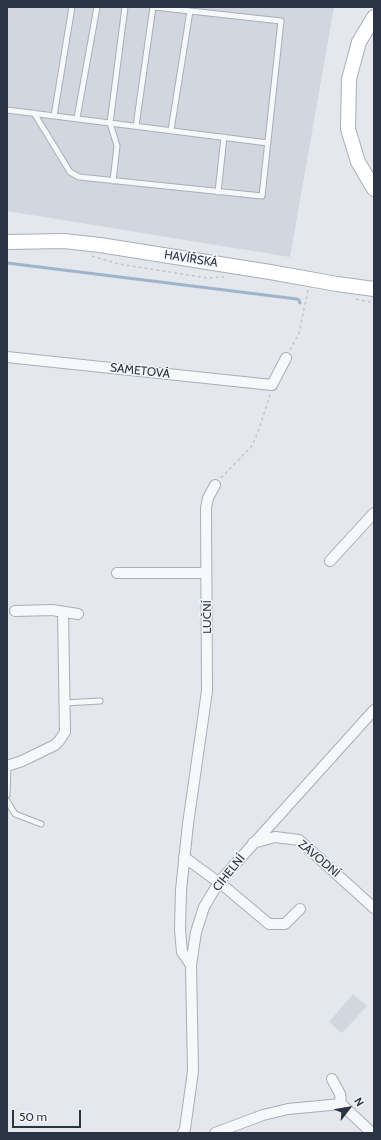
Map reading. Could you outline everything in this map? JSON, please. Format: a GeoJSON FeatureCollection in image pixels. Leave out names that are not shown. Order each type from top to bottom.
{"type":"FeatureCollection","features":[{"type":"Feature","properties":{"kind":"street"},"geometry":{"type":"LineString","coordinates":[[374,17],[359,42],[349,79],[348,129],[358,162],[374,189]]}},
{"type":"Feature","properties":{"kind":"street","name":"HAVÍŘSKÁ"},"geometry":{"type":"LineString","coordinates":[[7,242],[64,241],[100,245],[374,289]]}},
{"type":"Feature","properties":{"kind":"street","name":"SAMETOVÁ"},"geometry":{"type":"LineString","coordinates":[[7,357],[272,385]]}},
{"type":"Feature","properties":{"kind":"street"},"geometry":{"type":"LineString","coordinates":[[272,385],[286,358]]}},
{"type":"Feature","properties":{"kind":"street","name":"LUČNÍ"},"geometry":{"type":"LineString","coordinates":[[191,965],[182,952],[180,930],[181,890],[188,824],[208,691],[206,508],[208,498],[215,485]]}},
{"type":"Feature","properties":{"kind":"street"},"geometry":{"type":"LineString","coordinates":[[330,561],[374,514]]}},
{"type":"Feature","properties":{"kind":"street"},"geometry":{"type":"LineString","coordinates":[[117,573],[206,573]]}},
{"type":"Feature","properties":{"kind":"street"},"geometry":{"type":"LineString","coordinates":[[15,611],[52,610],[78,614]]}},
{"type":"Feature","properties":{"kind":"street"},"geometry":{"type":"LineString","coordinates":[[7,766],[22,761],[55,745],[65,732],[63,612]]}},
{"type":"Feature","properties":{"kind":"street","name":"CIHELNÍ"},"geometry":{"type":"LineString","coordinates":[[187,1132],[192,1071],[191,965],[196,932],[204,907],[219,882],[374,710]]}},
{"type":"Feature","properties":{"kind":"street","name":"ZÁVODNÍ"},"geometry":{"type":"LineString","coordinates":[[253,843],[275,837],[299,840],[374,908]]}},
{"type":"Feature","properties":{"kind":"street"},"geometry":{"type":"LineString","coordinates":[[184,857],[219,882],[268,924],[285,924],[300,908]]}},
{"type":"Feature","properties":{"kind":"street"},"geometry":{"type":"LineString","coordinates":[[332,1079],[341,1099],[372,1133]]}},
{"type":"Feature","properties":{"kind":"street"},"geometry":{"type":"LineString","coordinates":[[215,1133],[263,1115],[341,1099]]}},
{"type":"Feature","properties":{"kind":"lane"},"geometry":{"type":"LineString","coordinates":[[54,116],[72,7]]}},
{"type":"Feature","properties":{"kind":"lane"},"geometry":{"type":"LineString","coordinates":[[77,118],[97,7]]}},
{"type":"Feature","properties":{"kind":"lane"},"geometry":{"type":"LineString","coordinates":[[113,181],[117,146],[110,123],[125,7]]}},
{"type":"Feature","properties":{"kind":"lane"},"geometry":{"type":"LineString","coordinates":[[34,113],[70,172],[78,177],[262,196],[281,21],[153,7],[136,126]]}},
{"type":"Feature","properties":{"kind":"lane"},"geometry":{"type":"LineString","coordinates":[[171,130],[190,11]]}},
{"type":"Feature","properties":{"kind":"lane"},"geometry":{"type":"LineString","coordinates":[[7,110],[268,143]]}},
{"type":"Feature","properties":{"kind":"lane"},"geometry":{"type":"LineString","coordinates":[[218,192],[224,137]]}},
{"type":"Feature","properties":{"kind":"lane"},"geometry":{"type":"LineString","coordinates":[[64,702],[100,701]]}},
{"type":"Feature","properties":{"kind":"lane"},"geometry":{"type":"LineString","coordinates":[[7,766],[7,795]]}},
{"type":"Feature","properties":{"kind":"lane"},"geometry":{"type":"LineString","coordinates":[[7,801],[15,814],[41,824]]}},
{"type":"Feature","properties":{"kind":"path"},"geometry":{"type":"LineString","coordinates":[[91,256],[119,264],[207,278],[226,277]]}},
{"type":"Feature","properties":{"kind":"path"},"geometry":{"type":"LineString","coordinates":[[286,358],[299,333],[308,290]]}},
{"type":"Feature","properties":{"kind":"path"},"geometry":{"type":"LineString","coordinates":[[354,299],[374,302]]}},
{"type":"Feature","properties":{"kind":"path"},"geometry":{"type":"LineString","coordinates":[[215,485],[245,453],[254,441],[272,385]]}},
{"type":"Feature","properties":{"kind":"shaded area"},"geometry":{"type":"Polygon","coordinates":[[[7,7],[334,7],[290,257],[7,211],[7,7]]]}},
{"type":"Feature","properties":{"kind":"shaded area"},"geometry":{"type":"Polygon","coordinates":[[[353,994],[367,1006],[342,1033],[329,1022],[353,994]]]}},
{"type":"Feature","properties":{"kind":"waterway"},"geometry":{"type":"LineString","coordinates":[[7,263],[297,299],[300,303]]}}]}
